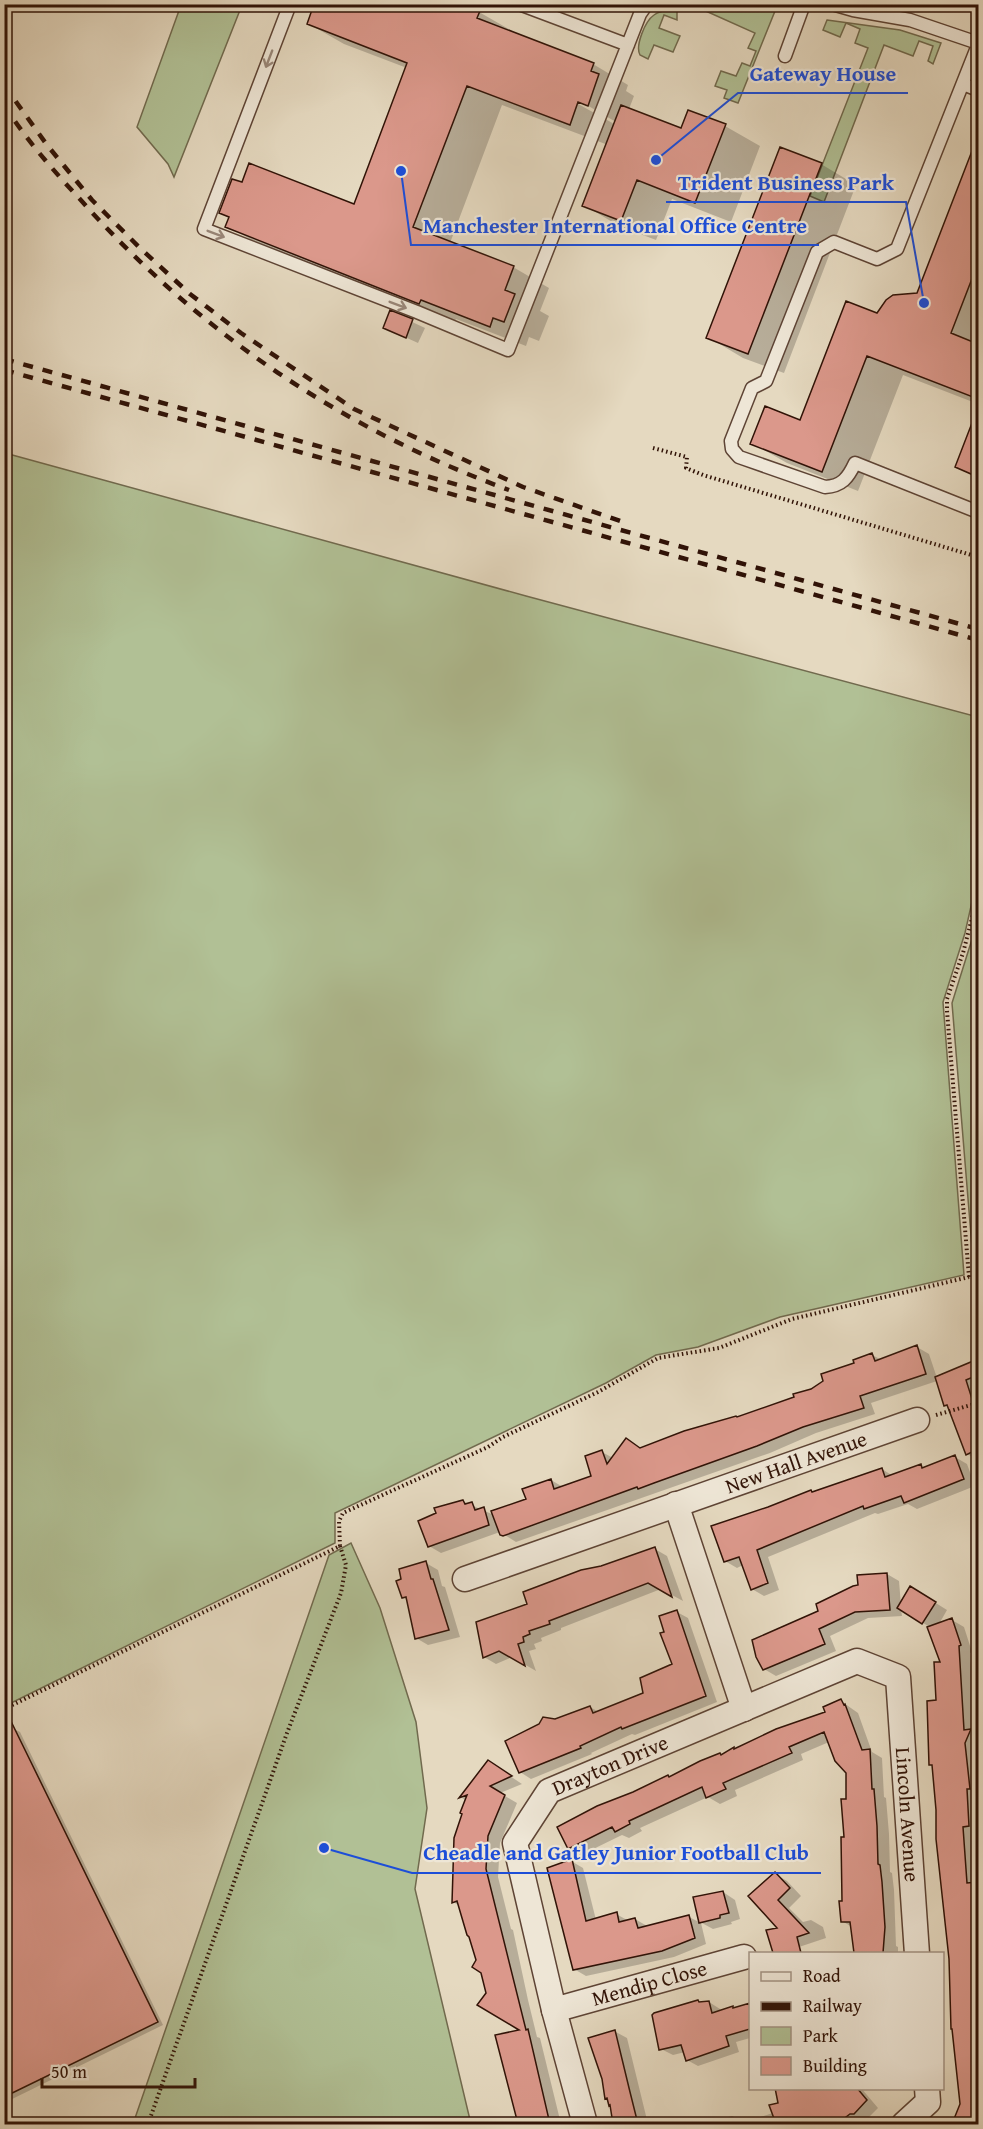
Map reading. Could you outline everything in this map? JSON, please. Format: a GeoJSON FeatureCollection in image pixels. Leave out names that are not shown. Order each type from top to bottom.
{"type":"FeatureCollection","features":[{"type":"Feature","properties":{"kind":"street","name":"New Hall Avenue"},"geometry":{"type":"LineString","coordinates":[[465,1579],[917,1420]]}},
{"type":"Feature","properties":{"kind":"street"},"geometry":{"type":"LineString","coordinates":[[676,1504],[744,1708]]}},
{"type":"Feature","properties":{"kind":"street","name":"Drayton Drive"},"geometry":{"type":"LineString","coordinates":[[585,2124],[554,2010],[515,1843],[549,1791],[857,1661],[898,1677]]}},
{"type":"Feature","properties":{"kind":"street","name":"Lincoln Avenue"},"geometry":{"type":"LineString","coordinates":[[898,1677],[917,1952]]}},
{"type":"Feature","properties":{"kind":"street","name":"Mendip Close"},"geometry":{"type":"LineString","coordinates":[[554,2010],[744,1957]]}},
{"type":"Feature","properties":{"kind":"street"},"geometry":{"type":"LineString","coordinates":[[904,2124],[928,2102],[927,2090]]}},
{"type":"Feature","properties":{"kind":"lane"},"geometry":{"type":"LineString","coordinates":[[290,4],[204,229],[508,351],[627,45],[640,14],[647,4]]}},
{"type":"Feature","properties":{"kind":"lane"},"geometry":{"type":"LineString","coordinates":[[519,4],[627,45]]}},
{"type":"Feature","properties":{"kind":"lane"},"geometry":{"type":"LineString","coordinates":[[784,56],[804,4]]}},
{"type":"Feature","properties":{"kind":"lane"},"geometry":{"type":"LineString","coordinates":[[832,4],[852,10],[910,20],[978,44],[897,249],[877,259],[834,242],[817,252],[766,381],[752,388],[731,441],[732,449],[739,457],[825,487],[843,482],[855,463],[978,512]]}},
{"type":"Feature","properties":{"kind":"lane"},"geometry":{"type":"LineString","coordinates":[[963,84],[978,90]]}},
{"type":"Feature","properties":{"kind":"path"},"geometry":{"type":"LineString","coordinates":[[653,448],[687,457],[686,468],[704,475],[978,557]]}},
{"type":"Feature","properties":{"kind":"path"},"geometry":{"type":"LineString","coordinates":[[969,1277],[947,999],[963,953],[978,895]]}},
{"type":"Feature","properties":{"kind":"path"},"geometry":{"type":"LineString","coordinates":[[148,2124],[283,1744],[341,1593],[346,1565],[340,1546],[339,1521],[343,1513],[489,1447],[503,1437],[598,1392],[658,1358],[718,1348],[792,1319],[969,1277],[978,1278]]}},
{"type":"Feature","properties":{"kind":"path"},"geometry":{"type":"LineString","coordinates":[[917,1420],[978,1403]]}},
{"type":"Feature","properties":{"kind":"path"},"geometry":{"type":"LineString","coordinates":[[4,1709],[340,1546]]}},
{"type":"Feature","properties":{"kind":"green space"},"geometry":{"type":"Polygon","coordinates":[[[181,5],[242,5],[174,177],[168,164],[137,127],[181,5]]]}},
{"type":"Feature","properties":{"kind":"green space"},"geometry":{"type":"Polygon","coordinates":[[[769,5],[775,11],[738,103],[724,98],[727,90],[715,86],[721,71],[736,76],[742,63],[750,66],[756,51],[748,48],[755,33],[699,8],[769,5]]]}},
{"type":"Feature","properties":{"kind":"green space"},"geometry":{"type":"Polygon","coordinates":[[[677,9],[677,20],[664,15],[659,28],[680,36],[673,52],[654,45],[648,59],[640,55],[640,40],[651,18],[659,12],[677,9]]]}},
{"type":"Feature","properties":{"kind":"green space"},"geometry":{"type":"Polygon","coordinates":[[[827,20],[900,30],[941,43],[933,64],[928,61],[933,46],[919,41],[913,56],[884,45],[824,202],[810,196],[868,48],[855,43],[860,29],[846,23],[840,37],[823,30],[827,20]]]}},
{"type":"Feature","properties":{"kind":"green space"},"geometry":{"type":"Polygon","coordinates":[[[5,453],[978,717],[978,875],[965,933],[943,1002],[964,1275],[780,1317],[698,1347],[656,1355],[606,1383],[335,1513],[335,1543],[5,1706],[5,453]]]}},
{"type":"Feature","properties":{"kind":"green space"},"geometry":{"type":"Polygon","coordinates":[[[978,920],[978,1272],[974,1272],[952,1003],[978,920]]]}},
{"type":"Feature","properties":{"kind":"green space"},"geometry":{"type":"Polygon","coordinates":[[[351,1543],[380,1608],[416,1722],[427,1808],[415,1889],[471,2124],[133,2124],[329,1555],[351,1543]]]}},
{"type":"Feature","properties":{"kind":"building"},"geometry":{"type":"Polygon","coordinates":[[[314,4],[463,4],[480,11],[477,18],[594,63],[591,71],[599,74],[588,106],[578,102],[570,125],[467,86],[413,227],[514,266],[505,290],[515,294],[504,322],[493,318],[490,327],[421,300],[419,304],[225,227],[229,217],[219,213],[232,179],[242,182],[249,163],[354,204],[407,63],[307,24],[314,4]]]}},
{"type":"Feature","properties":{"kind":"building"},"geometry":{"type":"Polygon","coordinates":[[[621,105],[681,128],[688,110],[726,124],[695,203],[637,180],[621,221],[582,206],[621,105]]]}},
{"type":"Feature","properties":{"kind":"building"},"geometry":{"type":"Polygon","coordinates":[[[977,138],[978,263],[951,333],[978,344],[978,399],[867,356],[822,472],[750,444],[765,406],[800,420],[846,301],[877,313],[886,300],[893,295],[917,293],[977,138]]]}},
{"type":"Feature","properties":{"kind":"building"},"geometry":{"type":"Polygon","coordinates":[[[780,147],[822,163],[748,354],[706,338],[780,147]]]}},
{"type":"Feature","properties":{"kind":"building"},"geometry":{"type":"Polygon","coordinates":[[[390,310],[413,319],[406,338],[383,328],[390,310]]]}},
{"type":"Feature","properties":{"kind":"building"},"geometry":{"type":"Polygon","coordinates":[[[978,410],[978,477],[955,467],[978,410]]]}},
{"type":"Feature","properties":{"kind":"building"},"geometry":{"type":"Polygon","coordinates":[[[917,1345],[926,1374],[860,1396],[864,1408],[803,1427],[638,1489],[637,1487],[503,1536],[500,1535],[491,1511],[526,1499],[522,1489],[551,1479],[554,1489],[591,1476],[585,1456],[602,1450],[607,1464],[626,1438],[640,1448],[684,1431],[737,1417],[811,1389],[823,1381],[821,1374],[854,1363],[853,1360],[872,1353],[875,1361],[917,1345]]]}},
{"type":"Feature","properties":{"kind":"building"},"geometry":{"type":"Polygon","coordinates":[[[978,1359],[978,1375],[966,1380],[978,1418],[978,1449],[966,1455],[947,1405],[944,1406],[935,1377],[978,1359]]]}},
{"type":"Feature","properties":{"kind":"building"},"geometry":{"type":"Polygon","coordinates":[[[955,1455],[964,1479],[904,1503],[901,1496],[864,1509],[863,1506],[757,1550],[768,1583],[751,1590],[739,1557],[724,1562],[711,1526],[811,1490],[812,1492],[882,1468],[885,1477],[921,1464],[922,1468],[955,1455]]]}},
{"type":"Feature","properties":{"kind":"building"},"geometry":{"type":"Polygon","coordinates":[[[463,1500],[465,1504],[472,1502],[475,1510],[484,1507],[489,1525],[428,1547],[418,1521],[436,1513],[434,1508],[463,1500]]]}},
{"type":"Feature","properties":{"kind":"building"},"geometry":{"type":"Polygon","coordinates":[[[655,1547],[672,1597],[648,1583],[529,1631],[530,1634],[523,1637],[524,1642],[518,1644],[525,1666],[499,1651],[483,1658],[476,1622],[527,1604],[523,1592],[581,1570],[601,1566],[655,1547]]]}},
{"type":"Feature","properties":{"kind":"building"},"geometry":{"type":"Polygon","coordinates":[[[426,1561],[449,1630],[415,1639],[406,1597],[402,1598],[396,1581],[401,1579],[399,1569],[426,1561]]]}},
{"type":"Feature","properties":{"kind":"building"},"geometry":{"type":"Polygon","coordinates":[[[887,1573],[890,1610],[855,1612],[819,1629],[825,1644],[763,1670],[756,1657],[752,1640],[818,1611],[816,1604],[858,1585],[857,1575],[887,1573]]]}},
{"type":"Feature","properties":{"kind":"building"},"geometry":{"type":"Polygon","coordinates":[[[910,1586],[936,1602],[922,1624],[897,1608],[910,1586]]]}},
{"type":"Feature","properties":{"kind":"building"},"geometry":{"type":"Polygon","coordinates":[[[677,1610],[706,1696],[622,1729],[621,1727],[580,1746],[581,1748],[519,1773],[505,1741],[539,1724],[543,1717],[555,1719],[590,1706],[593,1713],[643,1693],[640,1678],[672,1664],[660,1633],[664,1632],[659,1616],[677,1610]]]}},
{"type":"Feature","properties":{"kind":"building"},"geometry":{"type":"Polygon","coordinates":[[[952,1618],[961,1645],[959,1646],[964,1730],[971,1729],[965,1743],[970,1789],[967,1789],[969,1826],[963,1827],[967,1883],[978,1882],[978,2124],[952,2124],[960,2104],[951,2029],[949,1959],[936,1839],[932,1765],[929,1765],[927,1701],[936,1700],[934,1662],[940,1662],[927,1627],[952,1618]]]}},
{"type":"Feature","properties":{"kind":"building"},"geometry":{"type":"Polygon","coordinates":[[[841,1699],[862,1750],[870,1749],[885,1927],[883,1952],[854,1952],[850,1922],[841,1922],[839,1901],[842,1901],[841,1837],[844,1837],[841,1799],[846,1799],[846,1773],[835,1761],[824,1732],[789,1747],[792,1753],[723,1783],[726,1789],[706,1798],[702,1787],[629,1821],[630,1824],[615,1832],[612,1827],[568,1849],[557,1827],[597,1806],[668,1775],[669,1777],[700,1761],[720,1753],[721,1755],[776,1729],[825,1712],[823,1707],[841,1699]]]}},
{"type":"Feature","properties":{"kind":"building"},"geometry":{"type":"Polygon","coordinates":[[[4,1707],[158,2022],[4,2097],[4,1707]]]}},
{"type":"Feature","properties":{"kind":"building"},"geometry":{"type":"Polygon","coordinates":[[[488,1760],[512,1776],[490,1786],[505,1795],[488,1836],[486,1869],[550,2124],[518,2124],[495,2035],[519,2030],[477,2005],[486,1993],[481,1973],[472,1967],[476,1960],[457,1901],[452,1903],[454,1838],[467,1795],[459,1798],[488,1760]]]}},
{"type":"Feature","properties":{"kind":"building"},"geometry":{"type":"Polygon","coordinates":[[[572,1859],[586,1921],[617,1912],[619,1922],[635,1918],[638,1928],[689,1915],[695,1938],[662,1951],[573,1970],[547,1868],[572,1859]]]}},
{"type":"Feature","properties":{"kind":"building"},"geometry":{"type":"Polygon","coordinates":[[[775,1872],[790,1888],[778,1900],[809,1933],[797,1937],[801,1952],[773,1952],[766,1930],[777,1928],[748,1896],[775,1872]]]}},
{"type":"Feature","properties":{"kind":"building"},"geometry":{"type":"Polygon","coordinates":[[[723,1891],[729,1913],[720,1915],[720,1918],[699,1923],[693,1897],[723,1891]]]}},
{"type":"Feature","properties":{"kind":"building"},"geometry":{"type":"Polygon","coordinates":[[[698,2000],[699,2002],[709,2001],[712,2013],[749,2003],[749,2029],[726,2036],[729,2046],[686,2061],[681,2045],[659,2050],[652,2015],[698,2000]]]}},
{"type":"Feature","properties":{"kind":"building"},"geometry":{"type":"Polygon","coordinates":[[[615,2030],[638,2124],[613,2124],[610,2105],[607,2098],[605,2099],[602,2079],[588,2038],[615,2030]]]}},
{"type":"Feature","properties":{"kind":"building"},"geometry":{"type":"Polygon","coordinates":[[[775,2090],[859,2090],[867,2100],[854,2114],[842,2120],[840,2118],[819,2124],[776,2124],[769,2105],[778,2103],[775,2090]]]}},
{"type":"Feature","properties":{"kind":"railway"},"geometry":{"type":"LineString","coordinates":[[4,85],[47,145],[92,200],[190,294],[241,333],[354,409],[523,487],[620,521]]}},
{"type":"Feature","properties":{"kind":"railway"},"geometry":{"type":"LineString","coordinates":[[4,105],[49,164],[124,246],[172,291],[223,333],[275,371],[330,406],[387,437],[509,490]]}},
{"type":"Feature","properties":{"kind":"railway"},"geometry":{"type":"LineString","coordinates":[[4,359],[978,629]]}},
{"type":"Feature","properties":{"kind":"railway"},"geometry":{"type":"LineString","coordinates":[[4,370],[978,640]]}},
{"type":"Feature","properties":{"kind":"place","name":"Gateway House"},"geometry":{"type":"Point","coordinates":[656,160]}},
{"type":"Feature","properties":{"kind":"place","name":"Manchester International Office Centre"},"geometry":{"type":"Point","coordinates":[401,171]}},
{"type":"Feature","properties":{"kind":"place","name":"Trident Business Park"},"geometry":{"type":"Point","coordinates":[924,303]}},
{"type":"Feature","properties":{"kind":"place","name":"Cheadle and Gatley Junior Football Club"},"geometry":{"type":"Point","coordinates":[324,1848]}}]}
